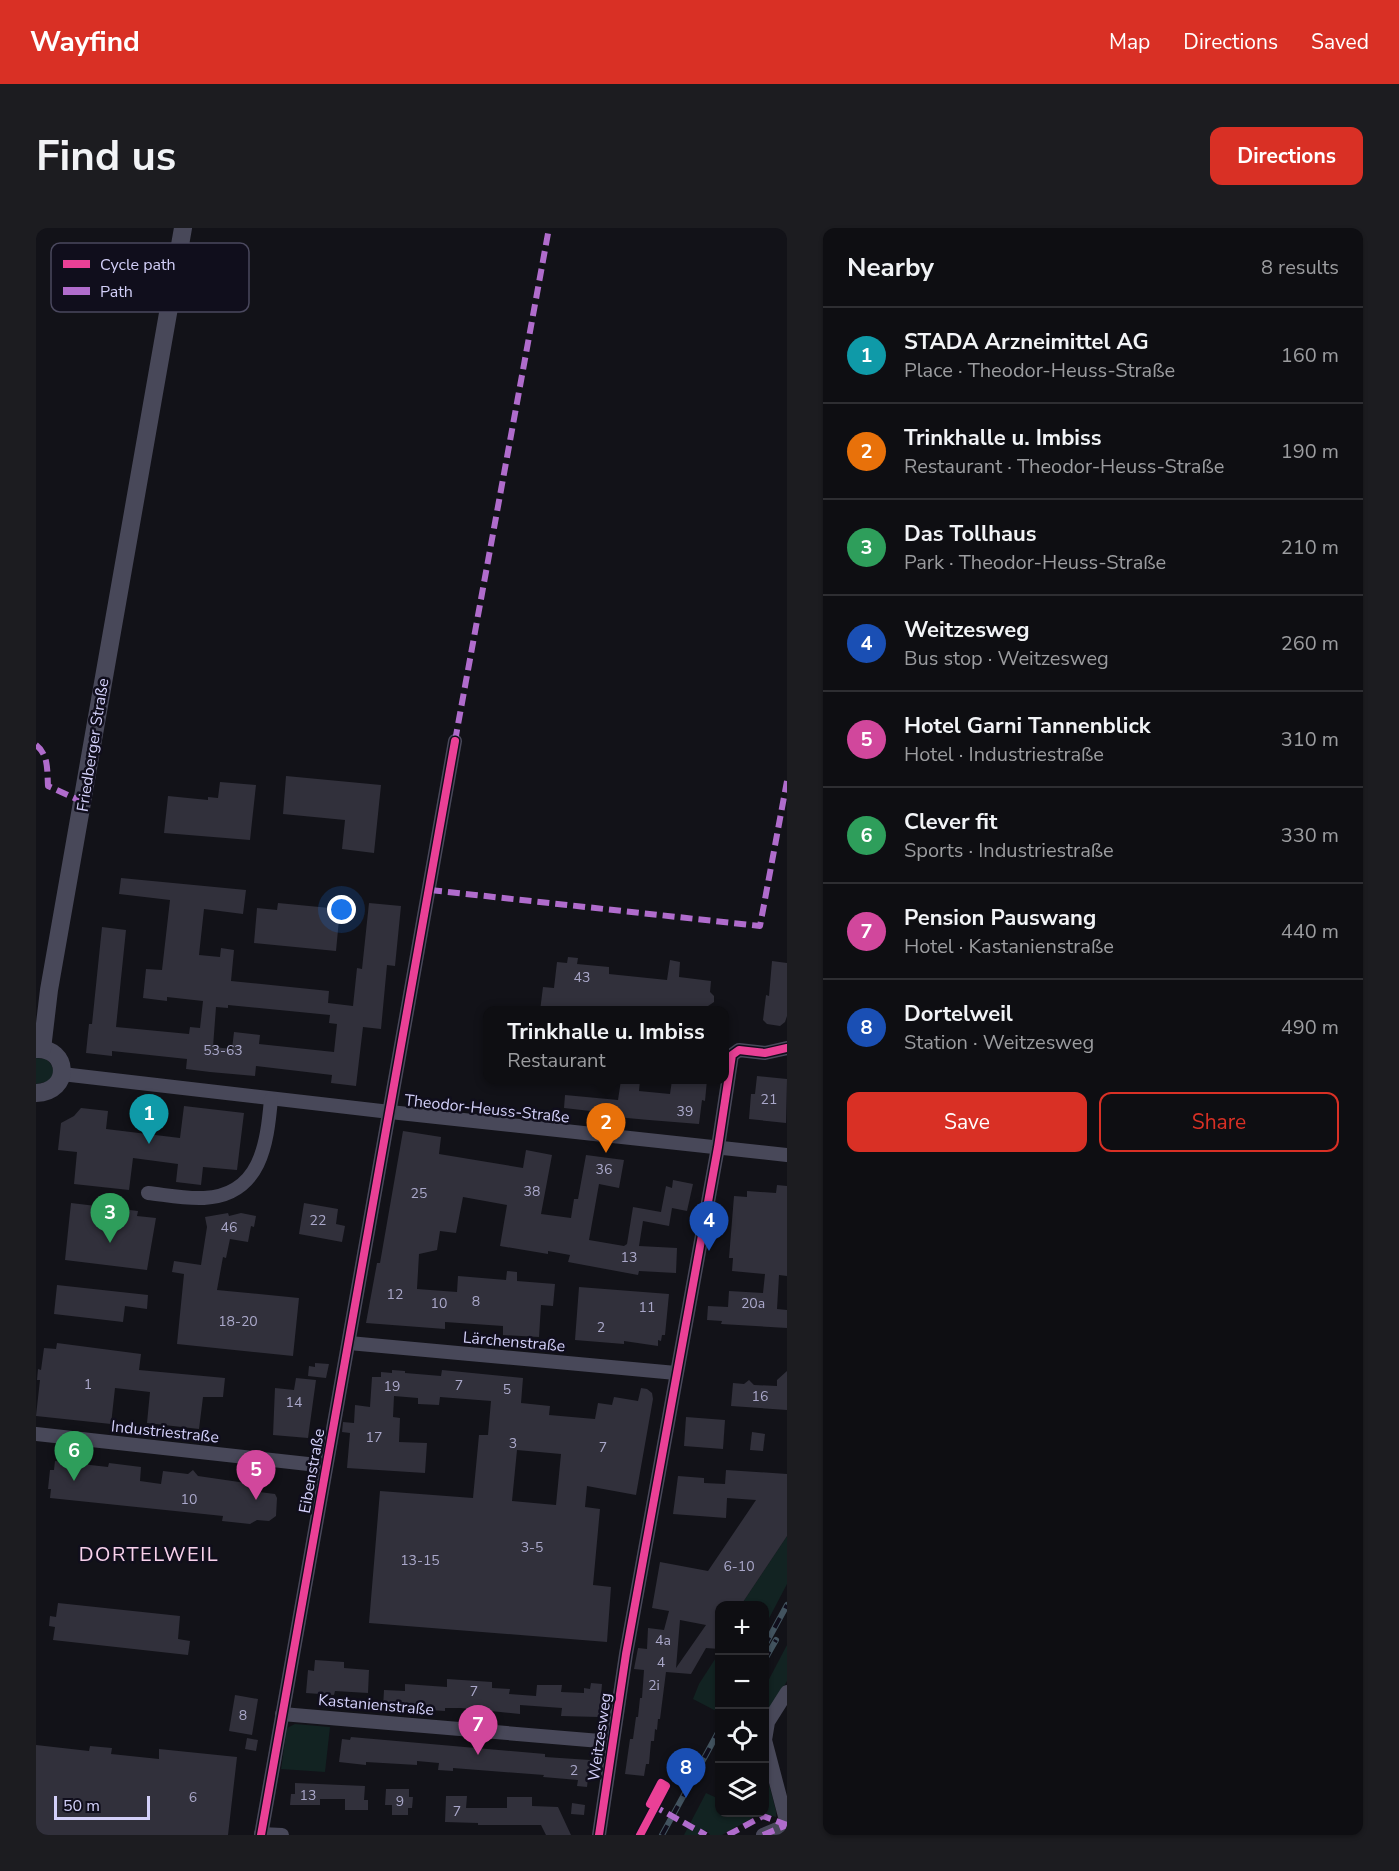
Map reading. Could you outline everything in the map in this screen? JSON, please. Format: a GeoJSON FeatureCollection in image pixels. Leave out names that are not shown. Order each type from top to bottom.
{"type":"FeatureCollection","features":[{"type":"Feature","properties":{"kind":"street","name":"Friedberger Straße"},"geometry":{"type":"LineString","coordinates":[[180,243],[183,228]]}},
{"type":"Feature","properties":{"kind":"street","name":"Friedberger Straße"},"geometry":{"type":"LineString","coordinates":[[39,1049],[168,312]]}},
{"type":"Feature","properties":{"kind":"street","name":"Theodor-Heuss-Straße"},"geometry":{"type":"LineString","coordinates":[[390,1112],[455,741]]}},
{"type":"Feature","properties":{"kind":"street"},"geometry":{"type":"LineString","coordinates":[[729,1075],[732,1055],[739,1050],[765,1053],[787,1048]]}},
{"type":"Feature","properties":{"kind":"street"},"geometry":{"type":"LineString","coordinates":[[36,1093],[52,1090],[60,1081],[62,1074],[54,1054],[39,1049]]}},
{"type":"Feature","properties":{"kind":"street","name":"Theodor-Heuss-Straße"},"geometry":{"type":"LineString","coordinates":[[62,1074],[787,1155]]}},
{"type":"Feature","properties":{"kind":"street"},"geometry":{"type":"LineString","coordinates":[[718,1147],[728,1084]]}},
{"type":"Feature","properties":{"kind":"street"},"geometry":{"type":"LineString","coordinates":[[148,1193],[205,1198],[223,1194],[244,1182],[259,1163],[264,1151],[271,1099]]}},
{"type":"Feature","properties":{"kind":"street","name":"Eibenstraße"},"geometry":{"type":"LineString","coordinates":[[261,1835],[390,1112]]}},
{"type":"Feature","properties":{"kind":"street","name":"Weitzesweg"},"geometry":{"type":"LineString","coordinates":[[599,1835],[612,1742],[718,1147]]}},
{"type":"Feature","properties":{"kind":"street","name":"Lärchenstraße"},"geometry":{"type":"LineString","coordinates":[[349,1343],[676,1373]]}},
{"type":"Feature","properties":{"kind":"street","name":"Industriestraße"},"geometry":{"type":"LineString","coordinates":[[36,1434],[326,1466]]}},
{"type":"Feature","properties":{"kind":"street"},"geometry":{"type":"LineString","coordinates":[[763,1835],[787,1825],[765,1740],[768,1722],[787,1692]]}},
{"type":"Feature","properties":{"kind":"street","name":"Kastanienstraße"},"geometry":{"type":"LineString","coordinates":[[282,1714],[612,1742]]}},
{"type":"Feature","properties":{"kind":"street"},"geometry":{"type":"LineString","coordinates":[[261,1835],[282,1835]]}},
{"type":"Feature","properties":{"kind":"shaded area"},"geometry":{"type":"Polygon","coordinates":[[[36,1058],[46,1059],[51,1064],[53,1074],[50,1081],[36,1084],[36,1058]]]}},
{"type":"Feature","properties":{"kind":"shaded area"},"geometry":{"type":"Polygon","coordinates":[[[787,1536],[787,1584],[769,1618],[769,1601],[744,1601],[787,1536]]]}},
{"type":"Feature","properties":{"kind":"shaded area"},"geometry":{"type":"Polygon","coordinates":[[[787,1645],[787,1681],[769,1713],[769,1679],[787,1645]]]}},
{"type":"Feature","properties":{"kind":"shaded area"},"geometry":{"type":"Polygon","coordinates":[[[715,1659],[715,1710],[693,1699],[699,1684],[715,1659]]]}},
{"type":"Feature","properties":{"kind":"shaded area"},"geometry":{"type":"Polygon","coordinates":[[[295,1724],[330,1727],[325,1772],[281,1769],[287,1728],[295,1724]]]}},
{"type":"Feature","properties":{"kind":"shaded area"},"geometry":{"type":"Polygon","coordinates":[[[769,1784],[776,1811],[776,1817],[769,1815],[769,1784]]]}},
{"type":"Feature","properties":{"kind":"shaded area"},"geometry":{"type":"Polygon","coordinates":[[[706,1793],[715,1797],[715,1817],[754,1817],[722,1835],[710,1835],[706,1830],[703,1835],[684,1835],[706,1793]]]}},
{"type":"Feature","properties":{"kind":"building"},"geometry":{"type":"Polygon","coordinates":[[[286,776],[381,785],[374,853],[342,849],[345,820],[283,814],[286,776]]]}},
{"type":"Feature","properties":{"kind":"building"},"geometry":{"type":"Polygon","coordinates":[[[220,782],[256,785],[250,840],[164,833],[168,796],[208,800],[208,797],[218,798],[220,782]]]}},
{"type":"Feature","properties":{"kind":"building"},"geometry":{"type":"Polygon","coordinates":[[[121,878],[246,890],[243,914],[204,909],[199,955],[220,957],[221,948],[234,950],[231,981],[329,991],[328,1003],[353,1006],[357,968],[362,969],[369,903],[401,906],[395,966],[387,965],[381,1029],[363,1027],[356,1086],[331,1083],[332,1075],[256,1066],[255,1076],[210,1072],[186,1069],[187,1059],[112,1051],[112,1056],[86,1053],[89,1024],[92,1024],[102,927],[126,930],[116,1027],[189,1034],[190,1027],[200,1028],[203,1001],[167,997],[167,1001],[143,998],[146,969],[162,970],[170,900],[119,894],[121,878]],[[228,1005],[228,1008],[216,1007],[213,1047],[232,1049],[234,1032],[260,1035],[259,1044],[334,1052],[337,1024],[329,1023],[330,1015],[228,1005]]]}},
{"type":"Feature","properties":{"kind":"building"},"geometry":{"type":"Polygon","coordinates":[[[278,903],[340,909],[336,951],[254,943],[257,908],[277,910],[278,903]]]}},
{"type":"Feature","properties":{"kind":"building"},"geometry":{"type":"Polygon","coordinates":[[[568,957],[578,958],[577,964],[609,967],[609,974],[667,980],[670,960],[680,962],[679,977],[711,981],[710,992],[714,996],[714,1002],[708,1006],[541,1006],[543,987],[554,988],[557,962],[567,963],[568,957]]]}},
{"type":"Feature","properties":{"kind":"building"},"geometry":{"type":"Polygon","coordinates":[[[772,961],[787,963],[787,1016],[785,1022],[780,1026],[767,1024],[763,1020],[766,995],[769,996],[772,961]]]}},
{"type":"Feature","properties":{"kind":"building"},"geometry":{"type":"Polygon","coordinates":[[[757,1076],[787,1079],[786,1123],[749,1119],[751,1094],[755,1094],[757,1076]]]}},
{"type":"Feature","properties":{"kind":"building"},"geometry":{"type":"Polygon","coordinates":[[[620,1084],[640,1084],[639,1091],[670,1094],[671,1084],[707,1084],[699,1124],[616,1117],[617,1114],[564,1108],[565,1095],[618,1100],[620,1084]]]}},
{"type":"Feature","properties":{"kind":"building"},"geometry":{"type":"Polygon","coordinates":[[[184,1106],[244,1113],[237,1170],[203,1167],[201,1185],[176,1182],[178,1164],[133,1158],[129,1190],[74,1184],[77,1152],[58,1150],[61,1123],[74,1116],[81,1108],[108,1111],[106,1129],[180,1138],[184,1106]]]}},
{"type":"Feature","properties":{"kind":"building"},"geometry":{"type":"Polygon","coordinates":[[[403,1131],[441,1137],[439,1154],[523,1168],[526,1150],[552,1155],[541,1214],[571,1218],[574,1199],[578,1199],[586,1155],[624,1160],[619,1188],[599,1184],[589,1240],[624,1246],[627,1244],[633,1207],[661,1212],[666,1186],[672,1188],[673,1180],[693,1184],[687,1211],[672,1208],[669,1226],[643,1221],[639,1246],[677,1248],[676,1273],[639,1271],[638,1275],[568,1262],[570,1255],[548,1251],[548,1254],[500,1246],[507,1205],[463,1197],[456,1233],[440,1231],[437,1250],[419,1254],[417,1289],[457,1292],[458,1276],[506,1280],[507,1271],[517,1272],[517,1281],[555,1284],[553,1306],[541,1305],[539,1337],[503,1335],[503,1326],[445,1322],[445,1329],[366,1323],[377,1263],[380,1263],[403,1131]]]}},
{"type":"Feature","properties":{"kind":"building"},"geometry":{"type":"Polygon","coordinates":[[[777,1185],[787,1186],[787,1276],[779,1275],[777,1309],[787,1310],[787,1328],[721,1324],[722,1321],[707,1320],[708,1306],[728,1307],[729,1291],[763,1293],[765,1274],[732,1271],[733,1258],[729,1258],[734,1196],[747,1197],[747,1191],[776,1193],[777,1185]]]}},
{"type":"Feature","properties":{"kind":"building"},"geometry":{"type":"Polygon","coordinates":[[[71,1203],[138,1211],[137,1216],[156,1218],[147,1270],[65,1260],[71,1203]]]}},
{"type":"Feature","properties":{"kind":"building"},"geometry":{"type":"Polygon","coordinates":[[[304,1203],[338,1209],[336,1224],[345,1226],[342,1242],[299,1234],[304,1203]]]}},
{"type":"Feature","properties":{"kind":"building"},"geometry":{"type":"Polygon","coordinates":[[[228,1213],[229,1216],[241,1213],[256,1216],[254,1227],[251,1226],[248,1242],[230,1239],[226,1258],[223,1257],[217,1290],[299,1298],[293,1356],[177,1344],[184,1274],[172,1272],[174,1261],[201,1265],[207,1227],[205,1217],[228,1213]]]}},
{"type":"Feature","properties":{"kind":"building"},"geometry":{"type":"Polygon","coordinates":[[[57,1285],[148,1295],[147,1309],[125,1306],[123,1322],[54,1314],[57,1285]]]}},
{"type":"Feature","properties":{"kind":"building"},"geometry":{"type":"Polygon","coordinates":[[[579,1287],[669,1294],[665,1335],[662,1335],[661,1341],[658,1340],[658,1346],[624,1341],[624,1344],[575,1340],[579,1287]]]}},
{"type":"Feature","properties":{"kind":"building"},"geometry":{"type":"Polygon","coordinates":[[[57,1343],[141,1354],[139,1370],[225,1378],[223,1397],[203,1397],[199,1429],[147,1423],[150,1392],[115,1388],[111,1424],[36,1416],[40,1380],[37,1380],[38,1369],[41,1370],[44,1348],[56,1349],[57,1343]]]}},
{"type":"Feature","properties":{"kind":"building"},"geometry":{"type":"Polygon","coordinates":[[[315,1363],[329,1364],[326,1378],[308,1376],[309,1366],[315,1367],[315,1363]]]}},
{"type":"Feature","properties":{"kind":"building"},"geometry":{"type":"Polygon","coordinates":[[[392,1370],[441,1376],[442,1370],[523,1378],[521,1403],[550,1406],[549,1415],[595,1419],[598,1403],[612,1405],[614,1397],[638,1401],[641,1388],[652,1393],[653,1399],[636,1495],[587,1486],[585,1507],[600,1509],[593,1585],[611,1587],[607,1642],[369,1623],[380,1491],[473,1498],[479,1435],[488,1435],[491,1401],[440,1397],[439,1405],[418,1404],[418,1398],[394,1396],[393,1417],[400,1418],[399,1442],[427,1443],[425,1473],[347,1468],[350,1433],[342,1432],[343,1422],[354,1423],[355,1405],[370,1407],[372,1377],[381,1377],[381,1372],[392,1373],[392,1370]],[[517,1450],[512,1501],[556,1505],[561,1454],[517,1450]]]}},
{"type":"Feature","properties":{"kind":"building"},"geometry":{"type":"Polygon","coordinates":[[[787,1371],[787,1410],[731,1406],[733,1383],[744,1384],[749,1380],[754,1385],[777,1386],[777,1380],[787,1371]]]}},
{"type":"Feature","properties":{"kind":"building"},"geometry":{"type":"Polygon","coordinates":[[[296,1378],[316,1380],[308,1438],[273,1435],[275,1388],[294,1390],[296,1378]]]}},
{"type":"Feature","properties":{"kind":"building"},"geometry":{"type":"Polygon","coordinates":[[[686,1417],[725,1420],[723,1449],[684,1446],[686,1417]]]}},
{"type":"Feature","properties":{"kind":"building"},"geometry":{"type":"Polygon","coordinates":[[[752,1432],[765,1434],[763,1451],[750,1450],[752,1432]]]}},
{"type":"Feature","properties":{"kind":"building"},"geometry":{"type":"Polygon","coordinates":[[[55,1461],[108,1467],[109,1463],[141,1467],[140,1481],[161,1484],[163,1471],[188,1474],[193,1470],[198,1476],[246,1483],[259,1489],[259,1492],[275,1494],[277,1498],[276,1516],[269,1521],[257,1520],[250,1524],[222,1521],[223,1516],[50,1498],[51,1489],[48,1489],[50,1470],[54,1470],[55,1461]]]}},
{"type":"Feature","properties":{"kind":"building"},"geometry":{"type":"Polygon","coordinates":[[[726,1470],[787,1474],[787,1536],[744,1601],[715,1601],[715,1649],[706,1648],[691,1674],[666,1672],[660,1719],[658,1719],[657,1730],[655,1729],[654,1741],[651,1741],[649,1764],[646,1764],[644,1776],[625,1774],[630,1739],[633,1739],[640,1698],[642,1698],[644,1670],[634,1669],[638,1648],[647,1649],[648,1628],[664,1630],[669,1611],[652,1608],[660,1562],[708,1571],[756,1500],[727,1498],[726,1518],[673,1514],[678,1476],[704,1478],[704,1483],[725,1484],[726,1470]],[[680,1620],[676,1668],[706,1625],[680,1620]]]}},
{"type":"Feature","properties":{"kind":"building"},"geometry":{"type":"Polygon","coordinates":[[[58,1603],[180,1616],[178,1639],[190,1641],[188,1655],[53,1640],[55,1627],[49,1626],[50,1616],[56,1617],[58,1603]]]}},
{"type":"Feature","properties":{"kind":"building"},"geometry":{"type":"Polygon","coordinates":[[[315,1660],[344,1662],[344,1668],[369,1670],[368,1693],[335,1691],[334,1695],[306,1693],[308,1670],[314,1671],[315,1660]]]}},
{"type":"Feature","properties":{"kind":"building"},"geometry":{"type":"Polygon","coordinates":[[[447,1679],[492,1682],[492,1688],[510,1689],[509,1694],[536,1696],[537,1685],[562,1685],[561,1692],[584,1693],[584,1688],[590,1689],[591,1683],[602,1684],[599,1717],[561,1716],[562,1708],[520,1705],[520,1714],[461,1708],[445,1708],[445,1711],[430,1710],[430,1712],[383,1708],[384,1690],[405,1691],[405,1684],[447,1687],[447,1679]]]}},
{"type":"Feature","properties":{"kind":"building"},"geometry":{"type":"Polygon","coordinates":[[[235,1695],[258,1699],[252,1735],[229,1731],[235,1695]]]}},
{"type":"Feature","properties":{"kind":"building"},"geometry":{"type":"Polygon","coordinates":[[[351,1737],[590,1760],[587,1787],[577,1786],[578,1780],[543,1777],[544,1775],[453,1768],[453,1771],[438,1770],[439,1763],[417,1761],[417,1765],[366,1762],[366,1765],[339,1762],[342,1739],[350,1740],[351,1737]]]}},
{"type":"Feature","properties":{"kind":"building"},"geometry":{"type":"Polygon","coordinates":[[[247,1738],[258,1740],[256,1751],[245,1749],[247,1738]]]}},
{"type":"Feature","properties":{"kind":"building"},"geometry":{"type":"Polygon","coordinates":[[[36,1745],[89,1751],[90,1746],[112,1748],[111,1754],[159,1759],[159,1749],[237,1757],[228,1835],[36,1835],[36,1745]]]}},
{"type":"Feature","properties":{"kind":"building"},"geometry":{"type":"Polygon","coordinates":[[[295,1783],[365,1786],[364,1800],[368,1800],[368,1810],[345,1810],[345,1799],[320,1799],[320,1805],[290,1805],[291,1794],[295,1794],[295,1783]]]}},
{"type":"Feature","properties":{"kind":"building"},"geometry":{"type":"Polygon","coordinates":[[[386,1789],[409,1789],[409,1797],[413,1797],[412,1808],[408,1808],[408,1815],[392,1815],[392,1805],[385,1805],[386,1789]]]}},
{"type":"Feature","properties":{"kind":"building"},"geometry":{"type":"Polygon","coordinates":[[[446,1796],[467,1796],[466,1808],[507,1808],[507,1797],[532,1797],[532,1806],[558,1807],[571,1835],[546,1835],[541,1825],[478,1825],[478,1823],[445,1822],[446,1796]]]}},
{"type":"Feature","properties":{"kind":"building"},"geometry":{"type":"Polygon","coordinates":[[[572,1803],[585,1805],[584,1815],[571,1814],[572,1803]]]}},
{"type":"Feature","properties":{"kind":"railway"},"geometry":{"type":"LineString","coordinates":[[769,1638],[787,1605]]}},
{"type":"Feature","properties":{"kind":"railway"},"geometry":{"type":"LineString","coordinates":[[767,1655],[776,1640]]}},
{"type":"Feature","properties":{"kind":"railway"},"geometry":{"type":"LineString","coordinates":[[662,1835],[715,1738]]}},
{"type":"Feature","properties":{"kind":"marked path"},"geometry":{"type":"LineString","coordinates":[[455,741],[549,228]]}},
{"type":"Feature","properties":{"kind":"marked path"},"geometry":{"type":"LineString","coordinates":[[36,745],[45,758],[48,786],[83,802]]}},
{"type":"Feature","properties":{"kind":"marked path"},"geometry":{"type":"LineString","coordinates":[[430,890],[760,926],[787,781]]}},
{"type":"Feature","properties":{"kind":"marked path"},"geometry":{"type":"LineString","coordinates":[[652,1805],[706,1835]]}},
{"type":"Feature","properties":{"kind":"marked path"},"geometry":{"type":"LineString","coordinates":[[728,1835],[763,1816],[787,1825]]}},
{"type":"Feature","properties":{"kind":"marked path"},"geometry":{"type":"LineString","coordinates":[[763,1835],[787,1825]]}},
{"type":"Feature","properties":{"kind":"cycle path"},"geometry":{"type":"LineString","coordinates":[[261,1835],[455,741]]}},
{"type":"Feature","properties":{"kind":"cycle path"},"geometry":{"type":"LineString","coordinates":[[729,1075],[732,1055],[739,1050],[765,1053],[787,1048]]}},
{"type":"Feature","properties":{"kind":"cycle path"},"geometry":{"type":"LineString","coordinates":[[599,1835],[626,1654],[728,1084]]}},
{"type":"Feature","properties":{"kind":"cycle path"},"geometry":{"type":"LineString","coordinates":[[640,1835],[666,1786],[661,1783],[650,1804]]}},
{"type":"Feature","properties":{"kind":"place","name":"STADA Arzneimittel AG"},"geometry":{"type":"Point","coordinates":[149,1144]}},
{"type":"Feature","properties":{"kind":"place","name":"Trinkhalle u. Imbiss"},"geometry":{"type":"Point","coordinates":[606,1153]}},
{"type":"Feature","properties":{"kind":"place","name":"Das Tollhaus"},"geometry":{"type":"Point","coordinates":[110,1243]}},
{"type":"Feature","properties":{"kind":"place","name":"Weitzesweg"},"geometry":{"type":"Point","coordinates":[709,1251]}},
{"type":"Feature","properties":{"kind":"place","name":"Clever fit"},"geometry":{"type":"Point","coordinates":[74,1481]}},
{"type":"Feature","properties":{"kind":"place","name":"Hotel Garni Tannenblick"},"geometry":{"type":"Point","coordinates":[256,1500]}},
{"type":"Feature","properties":{"kind":"place","name":"Pension Pauswang"},"geometry":{"type":"Point","coordinates":[478,1755]}},
{"type":"Feature","properties":{"kind":"place","name":"Dortelweil"},"geometry":{"type":"Point","coordinates":[686,1798]}},
{"type":"Feature","properties":{"kind":"district","name":"DORTELWEIL"},"geometry":{"type":"Point","coordinates":[149,1554]}}]}
